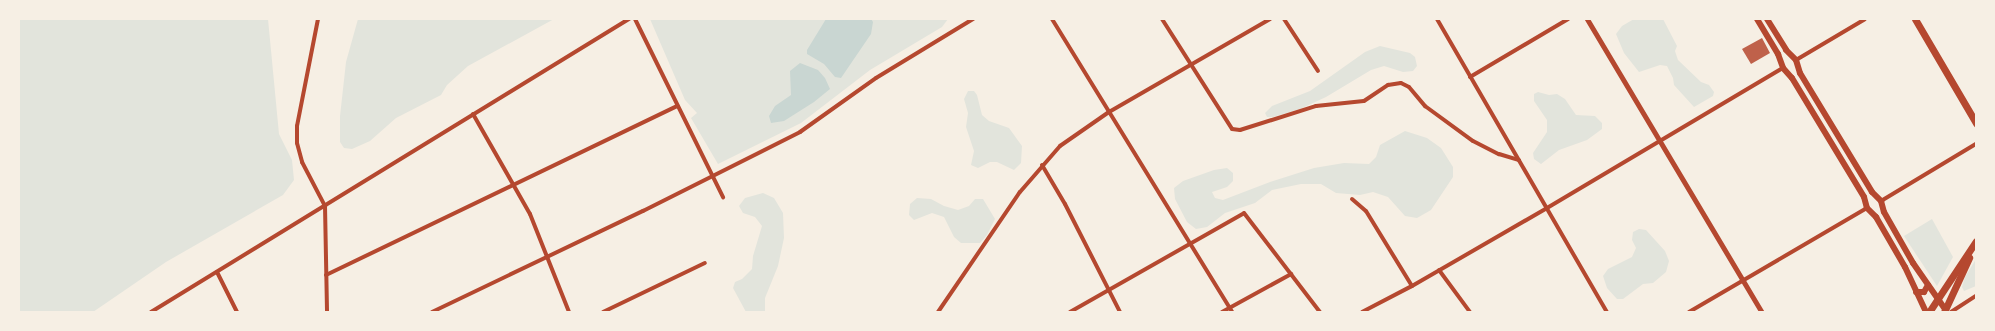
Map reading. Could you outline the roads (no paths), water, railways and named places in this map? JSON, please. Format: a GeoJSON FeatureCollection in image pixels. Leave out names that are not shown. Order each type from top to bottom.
{"type":"FeatureCollection","features":[{"type":"Feature","properties":{"kind":"main road"},"geometry":{"type":"LineString","coordinates":[[1757,19],[1784,67],[1905,268],[1926,312]]}},
{"type":"Feature","properties":{"kind":"main road"},"geometry":{"type":"LineString","coordinates":[[1767,19],[1879,202],[1936,300],[1948,311],[1976,242]]}},
{"type":"Feature","properties":{"kind":"main road"},"geometry":{"type":"LineString","coordinates":[[1915,19],[1976,123]]}},
{"type":"Feature","properties":{"kind":"main road"},"geometry":{"type":"LineString","coordinates":[[1784,67],[1786,58],[1794,61]]}},
{"type":"Feature","properties":{"kind":"main road"},"geometry":{"type":"LineString","coordinates":[[1784,67],[1793,71],[1794,61]]}},
{"type":"Feature","properties":{"kind":"main road"},"geometry":{"type":"LineString","coordinates":[[1869,208],[1870,198],[1879,202]]}},
{"type":"Feature","properties":{"kind":"main road"},"geometry":{"type":"LineString","coordinates":[[1869,208],[1878,211],[1879,202]]}},
{"type":"Feature","properties":{"kind":"main road"},"geometry":{"type":"LineString","coordinates":[[1929,312],[1976,242]]}},
{"type":"Feature","properties":{"kind":"main road"},"geometry":{"type":"LineString","coordinates":[[1916,292],[1924,292],[1928,285]]}},
{"type":"Feature","properties":{"kind":"street"},"geometry":{"type":"LineString","coordinates":[[318,19],[297,126],[297,143],[302,162],[325,206],[327,312]]}},
{"type":"Feature","properties":{"kind":"street"},"geometry":{"type":"LineString","coordinates":[[151,312],[629,19]]}},
{"type":"Feature","properties":{"kind":"street"},"geometry":{"type":"LineString","coordinates":[[635,19],[723,197]]}},
{"type":"Feature","properties":{"kind":"street"},"geometry":{"type":"LineString","coordinates":[[432,312],[713,176],[800,132],[876,78],[973,19]]}},
{"type":"Feature","properties":{"kind":"street"},"geometry":{"type":"LineString","coordinates":[[1052,19],[1231,310]]}},
{"type":"Feature","properties":{"kind":"street"},"geometry":{"type":"LineString","coordinates":[[1162,19],[1232,129],[1240,130],[1316,106],[1364,101],[1388,85],[1401,83],[1409,87],[1429,109],[1473,141],[1499,154],[1518,160]]}},
{"type":"Feature","properties":{"kind":"street"},"geometry":{"type":"LineString","coordinates":[[938,312],[1020,192],[1060,146],[1109,112],[1270,19]]}},
{"type":"Feature","properties":{"kind":"street"},"geometry":{"type":"LineString","coordinates":[[1284,19],[1318,71]]}},
{"type":"Feature","properties":{"kind":"street"},"geometry":{"type":"LineString","coordinates":[[1436,19],[1607,312]]}},
{"type":"Feature","properties":{"kind":"street"},"geometry":{"type":"LineString","coordinates":[[1470,77],[1568,19]]}},
{"type":"Feature","properties":{"kind":"street"},"geometry":{"type":"LineString","coordinates":[[1587,19],[1762,312]]}},
{"type":"Feature","properties":{"kind":"street"},"geometry":{"type":"LineString","coordinates":[[1794,61],[1865,19]]}},
{"type":"Feature","properties":{"kind":"street"},"geometry":{"type":"LineString","coordinates":[[1362,312],[1412,286],[1784,67]]}},
{"type":"Feature","properties":{"kind":"street"},"geometry":{"type":"LineString","coordinates":[[326,275],[516,185],[677,106]]}},
{"type":"Feature","properties":{"kind":"street"},"geometry":{"type":"LineString","coordinates":[[473,114],[516,185],[548,256],[569,312]]}},
{"type":"Feature","properties":{"kind":"street"},"geometry":{"type":"LineString","coordinates":[[1879,202],[1976,144]]}},
{"type":"Feature","properties":{"kind":"street"},"geometry":{"type":"LineString","coordinates":[[1042,165],[1110,289],[1120,312]]}},
{"type":"Feature","properties":{"kind":"street"},"geometry":{"type":"LineString","coordinates":[[1352,199],[1366,211],[1412,286]]}},
{"type":"Feature","properties":{"kind":"street"},"geometry":{"type":"LineString","coordinates":[[1689,312],[1869,208]]}},
{"type":"Feature","properties":{"kind":"street"},"geometry":{"type":"LineString","coordinates":[[1070,312],[1244,213],[1320,312]]}},
{"type":"Feature","properties":{"kind":"street"},"geometry":{"type":"LineString","coordinates":[[603,312],[705,262]]}},
{"type":"Feature","properties":{"kind":"street"},"geometry":{"type":"LineString","coordinates":[[1439,270],[1470,312]]}},
{"type":"Feature","properties":{"kind":"street"},"geometry":{"type":"LineString","coordinates":[[217,272],[237,312]]}},
{"type":"Feature","properties":{"kind":"street"},"geometry":{"type":"LineString","coordinates":[[1222,312],[1231,310],[1290,274]]}},
{"type":"Feature","properties":{"kind":"street"},"geometry":{"type":"LineString","coordinates":[[1948,311],[1976,296]]}}]}
